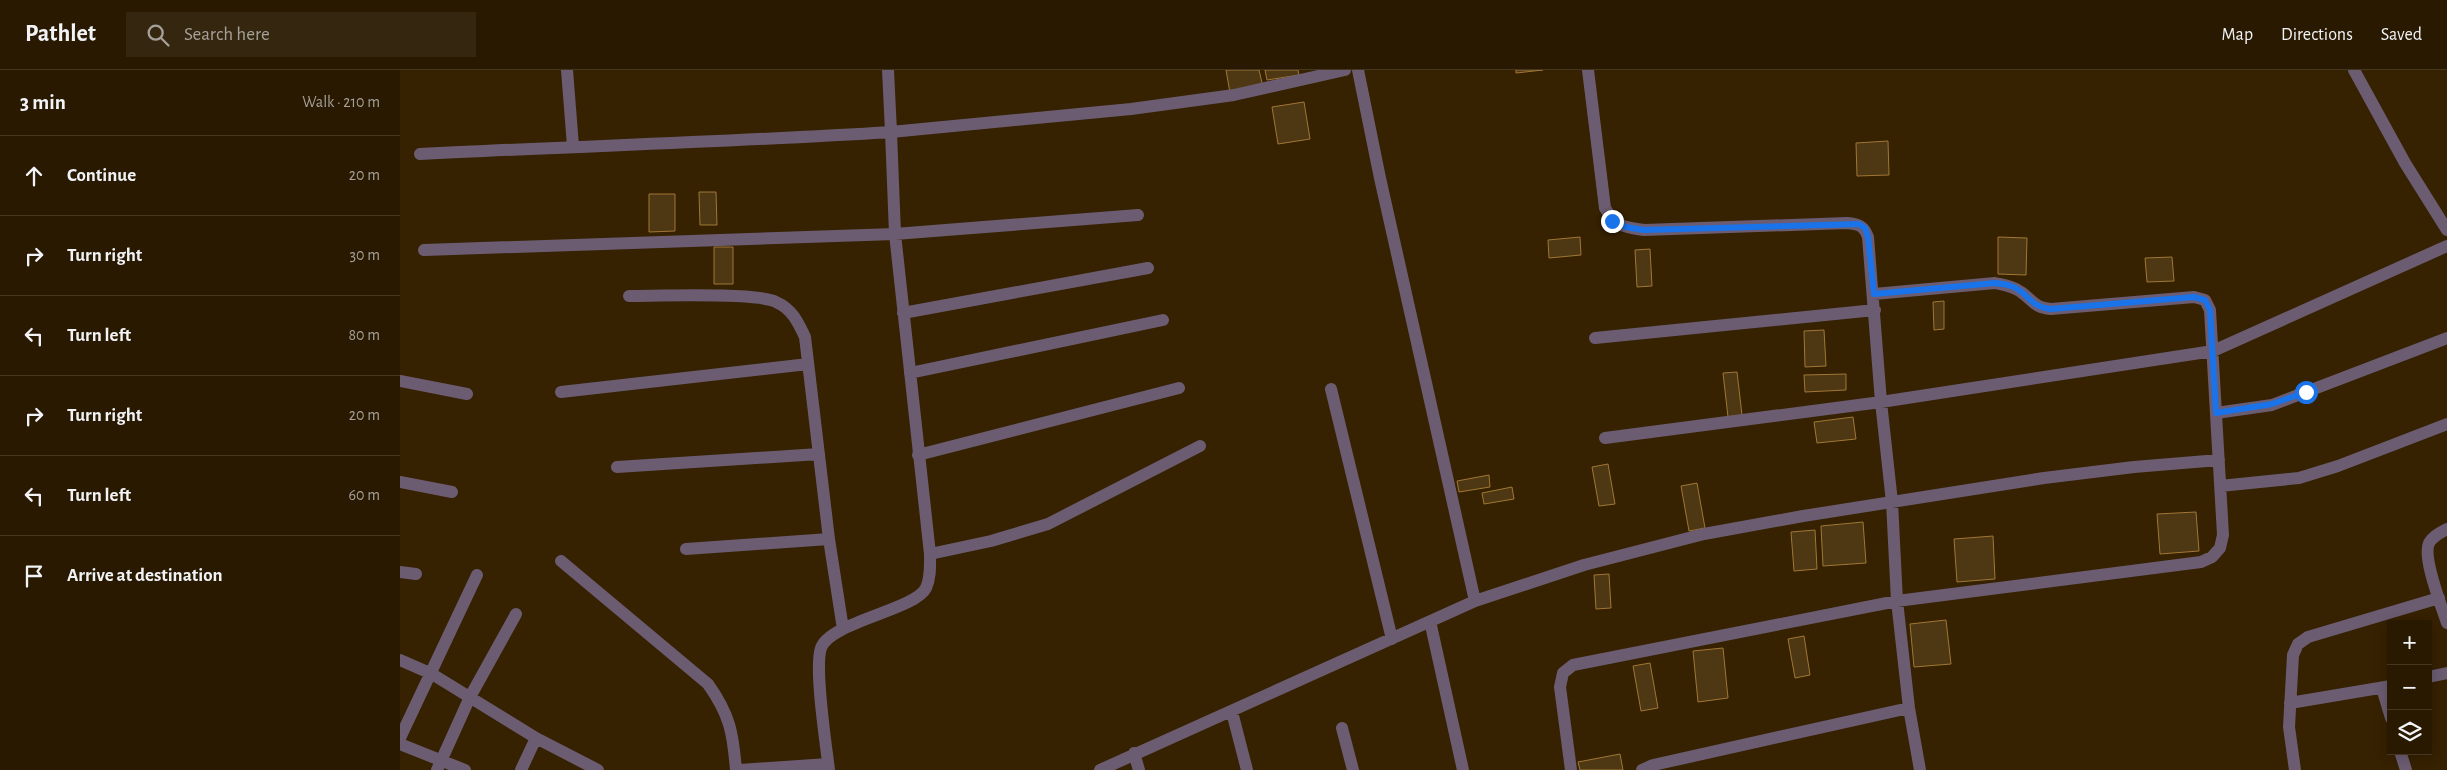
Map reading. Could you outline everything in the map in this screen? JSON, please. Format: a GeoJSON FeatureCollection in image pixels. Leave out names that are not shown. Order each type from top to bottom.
{"type":"FeatureCollection","features":[{"type":"Feature","properties":{"kind":"street"},"geometry":{"type":"LineString","coordinates":[[567,70],[573,146]]}},
{"type":"Feature","properties":{"kind":"street"},"geometry":{"type":"LineString","coordinates":[[740,770],[828,767],[819,666],[821,646],[832,634],[913,599],[925,590],[930,577],[930,554],[895,234],[888,70]]}},
{"type":"Feature","properties":{"kind":"street"},"geometry":{"type":"LineString","coordinates":[[420,154],[573,146],[726,142],[890,132],[1131,109],[1234,95],[1345,70]]}},
{"type":"Feature","properties":{"kind":"street"},"geometry":{"type":"LineString","coordinates":[[1358,70],[1380,178],[1474,601]]}},
{"type":"Feature","properties":{"kind":"street"},"geometry":{"type":"LineString","coordinates":[[1588,70],[1605,208],[1612,221],[1626,227],[1644,230],[1859,224],[1865,228],[1868,237],[1874,294],[1881,402],[1892,502],[1897,602],[1909,708],[1920,770]]}},
{"type":"Feature","properties":{"kind":"street"},"geometry":{"type":"LineString","coordinates":[[2354,70],[2405,163],[2447,230]]}},
{"type":"Feature","properties":{"kind":"street"},"geometry":{"type":"LineString","coordinates":[[424,250],[895,234],[1138,215]]}},
{"type":"Feature","properties":{"kind":"street"},"geometry":{"type":"LineString","coordinates":[[1605,438],[1881,402],[2213,351],[2447,246]]}},
{"type":"Feature","properties":{"kind":"street"},"geometry":{"type":"LineString","coordinates":[[903,313],[1148,268]]}},
{"type":"Feature","properties":{"kind":"street"},"geometry":{"type":"LineString","coordinates":[[1571,770],[1560,686],[1563,673],[1573,665],[1897,602],[2201,562],[2212,557],[2220,548],[2223,534],[2213,351],[2210,310],[2205,300],[2194,297],[2051,309],[2038,307],[2022,292],[2010,286],[1995,283],[1874,294]]}},
{"type":"Feature","properties":{"kind":"street"},"geometry":{"type":"LineString","coordinates":[[629,296],[753,297],[776,301],[794,314],[805,337],[829,540],[843,629]]}},
{"type":"Feature","properties":{"kind":"street"},"geometry":{"type":"LineString","coordinates":[[1594,338],[1875,310]]}},
{"type":"Feature","properties":{"kind":"street"},"geometry":{"type":"LineString","coordinates":[[910,373],[1163,320]]}},
{"type":"Feature","properties":{"kind":"street"},"geometry":{"type":"LineString","coordinates":[[2216,413],[2272,404],[2447,338]]}},
{"type":"Feature","properties":{"kind":"street"},"geometry":{"type":"LineString","coordinates":[[561,392],[808,364]]}},
{"type":"Feature","properties":{"kind":"street"},"geometry":{"type":"LineString","coordinates":[[400,381],[467,394]]}},
{"type":"Feature","properties":{"kind":"street"},"geometry":{"type":"LineString","coordinates":[[918,455],[1180,388]]}},
{"type":"Feature","properties":{"kind":"street"},"geometry":{"type":"LineString","coordinates":[[1331,390],[1392,639]]}},
{"type":"Feature","properties":{"kind":"street"},"geometry":{"type":"LineString","coordinates":[[2220,486],[2299,478],[2338,466],[2447,424]]}},
{"type":"Feature","properties":{"kind":"street"},"geometry":{"type":"LineString","coordinates":[[930,554],[990,541],[1048,524],[1200,446]]}},
{"type":"Feature","properties":{"kind":"street"},"geometry":{"type":"LineString","coordinates":[[617,467],[819,454]]}},
{"type":"Feature","properties":{"kind":"street"},"geometry":{"type":"LineString","coordinates":[[1100,770],[1134,753],[1232,712],[1474,601],[1584,565],[1704,534],[1892,502],[2044,478],[2134,467],[2219,460]]}},
{"type":"Feature","properties":{"kind":"street"},"geometry":{"type":"LineString","coordinates":[[400,482],[452,492]]}},
{"type":"Feature","properties":{"kind":"street"},"geometry":{"type":"LineString","coordinates":[[2447,529],[2434,536],[2428,545],[2428,560],[2447,623]]}},
{"type":"Feature","properties":{"kind":"street"},"geometry":{"type":"LineString","coordinates":[[686,549],[829,540]]}},
{"type":"Feature","properties":{"kind":"street"},"geometry":{"type":"LineString","coordinates":[[561,561],[708,684],[723,705],[733,736],[736,770]]}},
{"type":"Feature","properties":{"kind":"street"},"geometry":{"type":"LineString","coordinates":[[400,572],[416,574]]}},
{"type":"Feature","properties":{"kind":"street"},"geometry":{"type":"LineString","coordinates":[[400,738],[432,674],[477,575]]}},
{"type":"Feature","properties":{"kind":"street"},"geometry":{"type":"LineString","coordinates":[[2295,770],[2289,727],[2293,655],[2298,644],[2308,637],[2439,598]]}},
{"type":"Feature","properties":{"kind":"street"},"geometry":{"type":"LineString","coordinates":[[439,765],[470,697],[516,614]]}},
{"type":"Feature","properties":{"kind":"street"},"geometry":{"type":"LineString","coordinates":[[1430,621],[1463,770]]}},
{"type":"Feature","properties":{"kind":"street"},"geometry":{"type":"LineString","coordinates":[[400,660],[432,674],[536,738],[598,770]]}},
{"type":"Feature","properties":{"kind":"street"},"geometry":{"type":"LineString","coordinates":[[2432,677],[2447,673]]}},
{"type":"Feature","properties":{"kind":"street"},"geometry":{"type":"LineString","coordinates":[[2290,703],[2386,687],[2390,710]]}},
{"type":"Feature","properties":{"kind":"street"},"geometry":{"type":"LineString","coordinates":[[1642,770],[1653,765],[1909,708]]}},
{"type":"Feature","properties":{"kind":"street"},"geometry":{"type":"LineString","coordinates":[[1232,712],[1247,770]]}},
{"type":"Feature","properties":{"kind":"street"},"geometry":{"type":"LineString","coordinates":[[1342,728],[1353,770]]}},
{"type":"Feature","properties":{"kind":"street"},"geometry":{"type":"LineString","coordinates":[[521,770],[536,738]]}},
{"type":"Feature","properties":{"kind":"street"},"geometry":{"type":"LineString","coordinates":[[400,744],[439,765],[465,770]]}},
{"type":"Feature","properties":{"kind":"street"},"geometry":{"type":"LineString","coordinates":[[1134,753],[1139,770]]}},
{"type":"Feature","properties":{"kind":"street"},"geometry":{"type":"LineString","coordinates":[[2401,755],[2406,770]]}},
{"type":"Feature","properties":{"kind":"building"},"geometry":{"type":"Polygon","coordinates":[[[1226,70],[1259,70],[1263,87],[1230,93],[1226,70]]]}},
{"type":"Feature","properties":{"kind":"building"},"geometry":{"type":"Polygon","coordinates":[[[1265,70],[1298,70],[1299,75],[1267,80],[1265,70]]]}},
{"type":"Feature","properties":{"kind":"building"},"geometry":{"type":"Polygon","coordinates":[[[1516,70],[1543,70],[1516,73],[1516,70]]]}},
{"type":"Feature","properties":{"kind":"building"},"geometry":{"type":"Polygon","coordinates":[[[1304,102],[1310,139],[1278,144],[1272,107],[1304,102]]]}},
{"type":"Feature","properties":{"kind":"building"},"geometry":{"type":"Polygon","coordinates":[[[1888,141],[1889,175],[1857,176],[1856,143],[1888,141]]]}},
{"type":"Feature","properties":{"kind":"building"},"geometry":{"type":"Polygon","coordinates":[[[699,192],[716,192],[717,225],[700,225],[699,192]]]}},
{"type":"Feature","properties":{"kind":"building"},"geometry":{"type":"Polygon","coordinates":[[[649,194],[675,194],[675,231],[649,232],[649,194]]]}},
{"type":"Feature","properties":{"kind":"building"},"geometry":{"type":"Polygon","coordinates":[[[1580,237],[1581,255],[1549,258],[1548,240],[1580,237]]]}},
{"type":"Feature","properties":{"kind":"building"},"geometry":{"type":"Polygon","coordinates":[[[1998,237],[2027,238],[2026,275],[1998,274],[1998,237]]]}},
{"type":"Feature","properties":{"kind":"building"},"geometry":{"type":"Polygon","coordinates":[[[714,247],[733,247],[733,284],[714,284],[714,247]]]}},
{"type":"Feature","properties":{"kind":"building"},"geometry":{"type":"Polygon","coordinates":[[[1650,249],[1652,286],[1637,287],[1635,250],[1650,249]]]}},
{"type":"Feature","properties":{"kind":"building"},"geometry":{"type":"Polygon","coordinates":[[[2172,257],[2174,281],[2147,282],[2145,258],[2172,257]]]}},
{"type":"Feature","properties":{"kind":"building"},"geometry":{"type":"Polygon","coordinates":[[[1944,301],[1944,329],[1934,330],[1933,302],[1944,301]]]}},
{"type":"Feature","properties":{"kind":"building"},"geometry":{"type":"Polygon","coordinates":[[[1824,330],[1826,366],[1805,367],[1804,331],[1824,330]]]}},
{"type":"Feature","properties":{"kind":"building"},"geometry":{"type":"Polygon","coordinates":[[[1737,372],[1742,415],[1728,417],[1723,373],[1737,372]]]}},
{"type":"Feature","properties":{"kind":"building"},"geometry":{"type":"Polygon","coordinates":[[[1846,374],[1846,390],[1805,392],[1804,375],[1846,374]]]}},
{"type":"Feature","properties":{"kind":"building"},"geometry":{"type":"Polygon","coordinates":[[[1853,417],[1856,439],[1817,443],[1814,422],[1853,417]]]}},
{"type":"Feature","properties":{"kind":"building"},"geometry":{"type":"Polygon","coordinates":[[[1608,464],[1615,504],[1599,506],[1592,467],[1608,464]]]}},
{"type":"Feature","properties":{"kind":"building"},"geometry":{"type":"Polygon","coordinates":[[[1489,475],[1490,487],[1459,492],[1457,481],[1489,475]]]}},
{"type":"Feature","properties":{"kind":"building"},"geometry":{"type":"Polygon","coordinates":[[[1697,483],[1705,528],[1689,531],[1681,486],[1697,483]]]}},
{"type":"Feature","properties":{"kind":"building"},"geometry":{"type":"Polygon","coordinates":[[[1512,487],[1514,499],[1484,504],[1482,493],[1512,487]]]}},
{"type":"Feature","properties":{"kind":"building"},"geometry":{"type":"Polygon","coordinates":[[[2196,512],[2199,551],[2160,554],[2157,514],[2196,512]]]}},
{"type":"Feature","properties":{"kind":"building"},"geometry":{"type":"Polygon","coordinates":[[[1863,522],[1866,563],[1823,566],[1821,526],[1863,522]]]}},
{"type":"Feature","properties":{"kind":"building"},"geometry":{"type":"Polygon","coordinates":[[[1815,530],[1817,569],[1794,571],[1791,532],[1815,530]]]}},
{"type":"Feature","properties":{"kind":"building"},"geometry":{"type":"Polygon","coordinates":[[[1993,536],[1995,579],[1957,582],[1954,539],[1993,536]]]}},
{"type":"Feature","properties":{"kind":"building"},"geometry":{"type":"Polygon","coordinates":[[[1609,574],[1611,608],[1596,609],[1594,575],[1609,574]]]}},
{"type":"Feature","properties":{"kind":"building"},"geometry":{"type":"Polygon","coordinates":[[[1946,620],[1951,664],[1914,667],[1910,624],[1946,620]]]}},
{"type":"Feature","properties":{"kind":"building"},"geometry":{"type":"Polygon","coordinates":[[[1804,636],[1810,675],[1795,678],[1788,639],[1804,636]]]}},
{"type":"Feature","properties":{"kind":"building"},"geometry":{"type":"Polygon","coordinates":[[[1723,648],[1728,698],[1698,702],[1693,651],[1723,648]]]}},
{"type":"Feature","properties":{"kind":"building"},"geometry":{"type":"Polygon","coordinates":[[[1650,663],[1658,708],[1641,711],[1633,666],[1650,663]]]}},
{"type":"Feature","properties":{"kind":"building"},"geometry":{"type":"Polygon","coordinates":[[[1620,754],[1623,770],[1580,770],[1578,762],[1620,754]]]}},
{"type":"Feature","properties":{"kind":"route"},"geometry":{"type":"LineString","coordinates":[[1612,221],[1626,227],[1644,230],[1859,224],[1865,228],[1868,237],[1874,294],[1995,283],[2010,286],[2022,292],[2028,300],[2038,307],[2051,309],[2194,297],[2205,300],[2210,310],[2216,413],[2272,404],[2306,392]]}}]}
